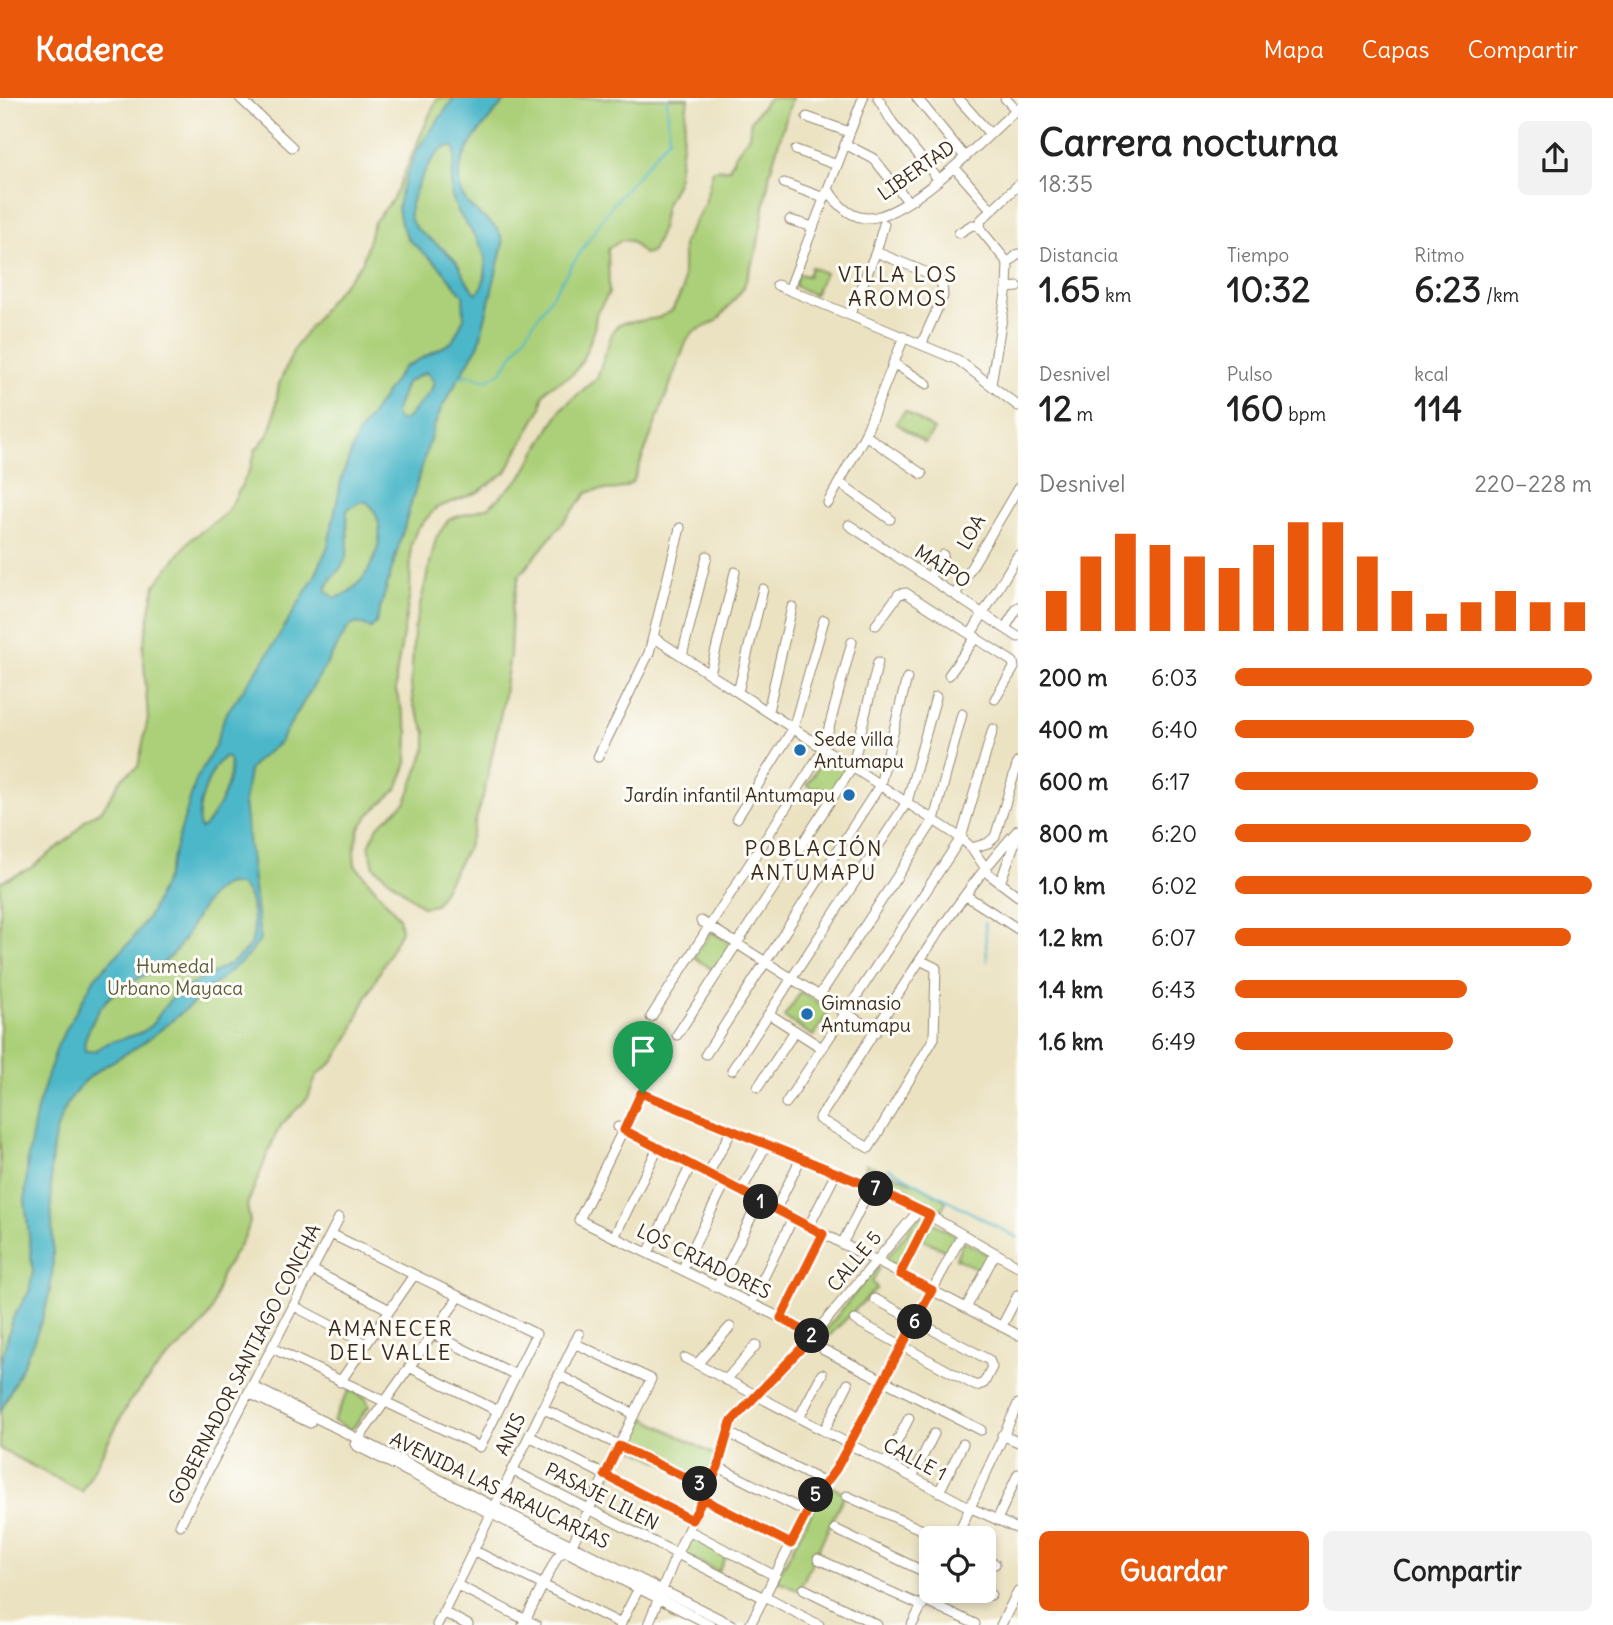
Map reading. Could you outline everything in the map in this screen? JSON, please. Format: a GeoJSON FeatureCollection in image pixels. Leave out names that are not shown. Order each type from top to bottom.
{"type":"FeatureCollection","features":[{"type":"Feature","properties":{"kind":"street"},"geometry":{"type":"LineString","coordinates":[[240,98],[292,147]]}},
{"type":"Feature","properties":{"kind":"street"},"geometry":{"type":"LineString","coordinates":[[878,98],[892,122],[939,179]]}},
{"type":"Feature","properties":{"kind":"street"},"geometry":{"type":"LineString","coordinates":[[917,98],[965,157]]}},
{"type":"Feature","properties":{"kind":"street"},"geometry":{"type":"LineString","coordinates":[[958,98],[990,134]]}},
{"type":"Feature","properties":{"kind":"street"},"geometry":{"type":"LineString","coordinates":[[1005,98],[1017,109]]}},
{"type":"Feature","properties":{"kind":"street"},"geometry":{"type":"LineString","coordinates":[[789,290],[845,144],[859,99]]}},
{"type":"Feature","properties":{"kind":"street","name":"LIBERTAD"},"geometry":{"type":"LineString","coordinates":[[828,188],[839,205],[863,217],[877,217],[939,179],[1017,109]]}},
{"type":"Feature","properties":{"kind":"street"},"geometry":{"type":"LineString","coordinates":[[807,117],[849,132]]}},
{"type":"Feature","properties":{"kind":"street"},"geometry":{"type":"LineString","coordinates":[[845,144],[874,159],[907,200]]}},
{"type":"Feature","properties":{"kind":"street"},"geometry":{"type":"LineString","coordinates":[[796,150],[837,164]]}},
{"type":"Feature","properties":{"kind":"street"},"geometry":{"type":"LineString","coordinates":[[954,167],[991,209]]}},
{"type":"Feature","properties":{"kind":"street"},"geometry":{"type":"LineString","coordinates":[[784,183],[824,198]]}},
{"type":"Feature","properties":{"kind":"street"},"geometry":{"type":"LineString","coordinates":[[980,226],[982,218],[1018,185]]}},
{"type":"Feature","properties":{"kind":"street"},"geometry":{"type":"LineString","coordinates":[[790,220],[813,227]]}},
{"type":"Feature","properties":{"kind":"street"},"geometry":{"type":"LineString","coordinates":[[850,314],[876,252],[884,224]]}},
{"type":"Feature","properties":{"kind":"street"},"geometry":{"type":"LineString","coordinates":[[959,233],[972,225],[980,226],[1007,263],[1007,288],[991,384]]}},
{"type":"Feature","properties":{"kind":"street"},"geometry":{"type":"LineString","coordinates":[[876,252],[930,274],[942,284],[943,296],[922,343]]}},
{"type":"Feature","properties":{"kind":"street"},"geometry":{"type":"LineString","coordinates":[[1007,263],[1018,254]]}},
{"type":"Feature","properties":{"kind":"street"},"geometry":{"type":"LineString","coordinates":[[777,285],[958,360],[1018,406]]}},
{"type":"Feature","properties":{"kind":"street"},"geometry":{"type":"LineString","coordinates":[[1007,288],[1018,288]]}},
{"type":"Feature","properties":{"kind":"street"},"geometry":{"type":"LineString","coordinates":[[828,503],[865,435],[905,337]]}},
{"type":"Feature","properties":{"kind":"street"},"geometry":{"type":"LineString","coordinates":[[893,363],[928,384]]}},
{"type":"Feature","properties":{"kind":"street"},"geometry":{"type":"LineString","coordinates":[[865,435],[922,474]]}},
{"type":"Feature","properties":{"kind":"street"},"geometry":{"type":"LineString","coordinates":[[840,484],[890,519]]}},
{"type":"Feature","properties":{"kind":"street","name":"LOA"},"geometry":{"type":"LineString","coordinates":[[955,595],[1018,488]]}},
{"type":"Feature","properties":{"kind":"street","name":"MAIPO"},"geometry":{"type":"LineString","coordinates":[[849,525],[1018,637]]}},
{"type":"Feature","properties":{"kind":"street"},"geometry":{"type":"LineString","coordinates":[[598,757],[649,653],[680,528]]}},
{"type":"Feature","properties":{"kind":"street"},"geometry":{"type":"LineString","coordinates":[[929,578],[943,555]]}},
{"type":"Feature","properties":{"kind":"street"},"geometry":{"type":"LineString","coordinates":[[949,675],[1018,555]]}},
{"type":"Feature","properties":{"kind":"street"},"geometry":{"type":"LineString","coordinates":[[682,656],[707,556]]}},
{"type":"Feature","properties":{"kind":"street"},"geometry":{"type":"LineString","coordinates":[[710,674],[735,572]]}},
{"type":"Feature","properties":{"kind":"street"},"geometry":{"type":"LineString","coordinates":[[738,692],[763,589]]}},
{"type":"Feature","properties":{"kind":"street"},"geometry":{"type":"LineString","coordinates":[[876,625],[903,592],[973,635],[1014,664],[995,699]]}},
{"type":"Feature","properties":{"kind":"street"},"geometry":{"type":"LineString","coordinates":[[768,711],[792,607]]}},
{"type":"Feature","properties":{"kind":"street"},"geometry":{"type":"LineString","coordinates":[[1005,628],[1018,607]]}},
{"type":"Feature","properties":{"kind":"street"},"geometry":{"type":"LineString","coordinates":[[737,818],[793,729],[824,620]]}},
{"type":"Feature","properties":{"kind":"street"},"geometry":{"type":"LineString","coordinates":[[653,638],[961,838],[1000,883],[1017,893]]}},
{"type":"Feature","properties":{"kind":"street"},"geometry":{"type":"LineString","coordinates":[[651,1017],[705,924],[823,750],[852,642]]}},
{"type":"Feature","properties":{"kind":"street"},"geometry":{"type":"LineString","coordinates":[[677,1035],[852,768],[878,662]]}},
{"type":"Feature","properties":{"kind":"street"},"geometry":{"type":"LineString","coordinates":[[706,1054],[880,785],[907,678]]}},
{"type":"Feature","properties":{"kind":"street"},"geometry":{"type":"LineString","coordinates":[[732,1070],[907,803],[936,697]]}},
{"type":"Feature","properties":{"kind":"street"},"geometry":{"type":"LineString","coordinates":[[819,996],[934,820],[962,714]]}},
{"type":"Feature","properties":{"kind":"street"},"geometry":{"type":"LineString","coordinates":[[786,1103],[961,838],[993,729]]}},
{"type":"Feature","properties":{"kind":"street"},"geometry":{"type":"LineString","coordinates":[[972,848],[988,843],[999,828],[1018,762]]}},
{"type":"Feature","properties":{"kind":"street"},"geometry":{"type":"LineString","coordinates":[[922,961],[936,968],[934,1038],[872,1147],[819,1119],[877,1032],[922,961],[984,867],[1018,832]]}},
{"type":"Feature","properties":{"kind":"street"},"geometry":{"type":"LineString","coordinates":[[1000,883],[1018,832]]}},
{"type":"Feature","properties":{"kind":"street"},"geometry":{"type":"LineString","coordinates":[[965,895],[1018,929]]}},
{"type":"Feature","properties":{"kind":"street"},"geometry":{"type":"LineString","coordinates":[[705,924],[877,1032]]}},
{"type":"Feature","properties":{"kind":"street"},"geometry":{"type":"LineString","coordinates":[[769,1014],[822,1048]]}},
{"type":"Feature","properties":{"kind":"street"},"geometry":{"type":"LineString","coordinates":[[758,1087],[795,1031]]}},
{"type":"Feature","properties":{"kind":"street"},"geometry":{"type":"LineString","coordinates":[[1018,1266],[920,1209],[641,1093],[621,1128],[1018,1335]]}},
{"type":"Feature","properties":{"kind":"street","name":"LOS CRIADORES"},"geometry":{"type":"LineString","coordinates":[[621,1128],[579,1220],[813,1336]]}},
{"type":"Feature","properties":{"kind":"street"},"geometry":{"type":"LineString","coordinates":[[708,1174],[732,1130]]}},
{"type":"Feature","properties":{"kind":"street"},"geometry":{"type":"LineString","coordinates":[[741,1191],[766,1145]]}},
{"type":"Feature","properties":{"kind":"street"},"geometry":{"type":"LineString","coordinates":[[614,1237],[658,1148]]}},
{"type":"Feature","properties":{"kind":"street"},"geometry":{"type":"LineString","coordinates":[[776,1209],[802,1158]]}},
{"type":"Feature","properties":{"kind":"street"},"geometry":{"type":"LineString","coordinates":[[648,1253],[691,1165]]}},
{"type":"Feature","properties":{"kind":"street"},"geometry":{"type":"LineString","coordinates":[[809,1226],[836,1173]]}},
{"type":"Feature","properties":{"kind":"street"},"geometry":{"type":"LineString","coordinates":[[682,1270],[725,1183]]}},
{"type":"Feature","properties":{"kind":"street"},"geometry":{"type":"LineString","coordinates":[[842,1244],[871,1187]]}},
{"type":"Feature","properties":{"kind":"street"},"geometry":{"type":"LineString","coordinates":[[717,1287],[759,1201]]}},
{"type":"Feature","properties":{"kind":"street","name":"CALLE 5"},"geometry":{"type":"LineString","coordinates":[[727,1432],[731,1422],[813,1336],[920,1209]]}},
{"type":"Feature","properties":{"kind":"street"},"geometry":{"type":"LineString","coordinates":[[900,1274],[930,1215]]}},
{"type":"Feature","properties":{"kind":"street","name":"GOBERNADOR SANTIAGO CONCHA"},"geometry":{"type":"LineString","coordinates":[[180,1525],[339,1218]]}},
{"type":"Feature","properties":{"kind":"street"},"geometry":{"type":"LineString","coordinates":[[751,1303],[793,1218]]}},
{"type":"Feature","properties":{"kind":"street"},"geometry":{"type":"LineString","coordinates":[[272,1348],[480,1447],[536,1335],[331,1234]]}},
{"type":"Feature","properties":{"kind":"street"},"geometry":{"type":"LineString","coordinates":[[781,1318],[823,1234]]}},
{"type":"Feature","properties":{"kind":"street"},"geometry":{"type":"LineString","coordinates":[[750,1625],[807,1512],[849,1444],[962,1235]]}},
{"type":"Feature","properties":{"kind":"street"},"geometry":{"type":"LineString","coordinates":[[967,1308],[995,1254]]}},
{"type":"Feature","properties":{"kind":"street"},"geometry":{"type":"LineString","coordinates":[[312,1270],[390,1310]]}},
{"type":"Feature","properties":{"kind":"street"},"geometry":{"type":"LineString","coordinates":[[340,1382],[414,1275]]}},
{"type":"Feature","properties":{"kind":"street"},"geometry":{"type":"LineString","coordinates":[[1002,1326],[1018,1295]]}},
{"type":"Feature","properties":{"kind":"street"},"geometry":{"type":"LineString","coordinates":[[355,1442],[459,1297]]}},
{"type":"Feature","properties":{"kind":"street"},"geometry":{"type":"LineString","coordinates":[[855,1320],[980,1387],[992,1363],[875,1300]]}},
{"type":"Feature","properties":{"kind":"street"},"geometry":{"type":"LineString","coordinates":[[294,1306],[366,1344]]}},
{"type":"Feature","properties":{"kind":"street"},"geometry":{"type":"LineString","coordinates":[[697,1364],[730,1327]]}},
{"type":"Feature","properties":{"kind":"street"},"geometry":{"type":"LineString","coordinates":[[433,1334],[516,1375]]}},
{"type":"Feature","properties":{"kind":"street","name":"ANIS"},"geometry":{"type":"LineString","coordinates":[[437,1625],[576,1339],[651,1379],[634,1414]]}},
{"type":"Feature","properties":{"kind":"street"},"geometry":{"type":"LineString","coordinates":[[726,1380],[757,1345]]}},
{"type":"Feature","properties":{"kind":"street"},"geometry":{"type":"LineString","coordinates":[[824,1350],[981,1430]]}},
{"type":"Feature","properties":{"kind":"street","name":"CALLE 1"},"geometry":{"type":"LineString","coordinates":[[685,1359],[939,1492],[1018,1529]]}},
{"type":"Feature","properties":{"kind":"street"},"geometry":{"type":"LineString","coordinates":[[409,1367],[498,1411]]}},
{"type":"Feature","properties":{"kind":"street"},"geometry":{"type":"LineString","coordinates":[[799,1418],[822,1374]]}},
{"type":"Feature","properties":{"kind":"street"},"geometry":{"type":"LineString","coordinates":[[525,1623],[542,1587],[588,1510],[634,1414],[559,1375]]}},
{"type":"Feature","properties":{"kind":"street"},"geometry":{"type":"LineString","coordinates":[[824,1431],[848,1384]]}},
{"type":"Feature","properties":{"kind":"street","name":"AVENIDA LAS ARAUCARIAS"},"geometry":{"type":"LineString","coordinates":[[251,1390],[662,1595],[732,1625]]}},
{"type":"Feature","properties":{"kind":"street"},"geometry":{"type":"LineString","coordinates":[[962,1526],[1018,1404]]}},
{"type":"Feature","properties":{"kind":"street"},"geometry":{"type":"LineString","coordinates":[[542,1408],[708,1488]]}},
{"type":"Feature","properties":{"kind":"street"},"geometry":{"type":"LineString","coordinates":[[886,1463],[909,1418]]}},
{"type":"Feature","properties":{"kind":"street"},"geometry":{"type":"LineString","coordinates":[[648,1625],[677,1553],[718,1467],[727,1432],[825,1483]]}},
{"type":"Feature","properties":{"kind":"street"},"geometry":{"type":"LineString","coordinates":[[912,1477],[934,1434]]}},
{"type":"Feature","properties":{"kind":"street"},"geometry":{"type":"LineString","coordinates":[[1002,1435],[1018,1442]]}},
{"type":"Feature","properties":{"kind":"street"},"geometry":{"type":"LineString","coordinates":[[529,1436],[605,1475],[775,1576]]}},
{"type":"Feature","properties":{"kind":"street"},"geometry":{"type":"LineString","coordinates":[[939,1492],[963,1444]]}},
{"type":"Feature","properties":{"kind":"street"},"geometry":{"type":"LineString","coordinates":[[718,1467],[807,1512]]}},
{"type":"Feature","properties":{"kind":"street","name":"PASAJE LILEN"},"geometry":{"type":"LineString","coordinates":[[512,1470],[819,1625]]}},
{"type":"Feature","properties":{"kind":"street"},"geometry":{"type":"LineString","coordinates":[[997,1520],[1018,1474]]}},
{"type":"Feature","properties":{"kind":"street"},"geometry":{"type":"LineString","coordinates":[[847,1496],[919,1529]]}},
{"type":"Feature","properties":{"kind":"street"},"geometry":{"type":"LineString","coordinates":[[703,1499],[791,1544]]}},
{"type":"Feature","properties":{"kind":"street"},"geometry":{"type":"LineString","coordinates":[[835,1529],[919,1569]]}},
{"type":"Feature","properties":{"kind":"street","name":"AVENIDA LAS ARAUCARIAS"},"geometry":{"type":"LineString","coordinates":[[568,1547],[639,1588],[662,1595],[711,1625]]}},
{"type":"Feature","properties":{"kind":"street"},"geometry":{"type":"LineString","coordinates":[[473,1550],[620,1624],[639,1588]]}},
{"type":"Feature","properties":{"kind":"street"},"geometry":{"type":"LineString","coordinates":[[818,1559],[919,1601]]}},
{"type":"Feature","properties":{"kind":"street"},"geometry":{"type":"LineString","coordinates":[[457,1585],[525,1623],[536,1625]]}},
{"type":"Feature","properties":{"kind":"street"},"geometry":{"type":"LineString","coordinates":[[804,1589],[877,1625]]}},
{"type":"Feature","properties":{"kind":"street"},"geometry":{"type":"LineString","coordinates":[[1001,1625],[1018,1591]]}},
{"type":"Feature","properties":{"kind":"street"},"geometry":{"type":"LineString","coordinates":[[912,1625],[923,1603],[975,1625]]}},
{"type":"Feature","properties":{"kind":"street"},"geometry":{"type":"LineString","coordinates":[[443,1612],[468,1625]]}},
{"type":"Feature","properties":{"kind":"green space","name":"Humedal Urbano Mayaca"},"geometry":{"type":"Polygon","coordinates":[[[437,98],[688,98],[677,182],[665,206],[661,231],[652,252],[644,254],[631,241],[622,240],[608,249],[609,293],[596,314],[594,331],[582,361],[573,374],[548,388],[543,395],[541,408],[506,472],[478,492],[436,508],[417,529],[411,545],[410,593],[396,676],[396,691],[408,731],[407,763],[397,789],[370,814],[359,829],[354,851],[355,865],[399,917],[401,931],[361,1008],[351,1034],[334,1061],[317,1075],[308,1098],[282,1124],[275,1136],[247,1205],[250,1222],[246,1234],[221,1276],[212,1310],[202,1326],[161,1364],[129,1402],[82,1492],[0,1449],[0,882],[31,868],[71,837],[86,819],[102,810],[122,778],[138,767],[148,718],[143,648],[155,585],[190,540],[225,514],[234,500],[250,469],[256,449],[268,435],[273,423],[279,384],[294,349],[328,302],[362,263],[374,222],[393,199],[437,98]]]}},
{"type":"Feature","properties":{"kind":"green space"},"geometry":{"type":"Polygon","coordinates":[[[769,98],[792,98],[770,172],[757,249],[743,289],[717,321],[693,332],[687,340],[634,480],[623,488],[587,493],[519,576],[512,608],[510,655],[502,707],[485,789],[468,847],[435,905],[423,907],[374,867],[369,846],[378,826],[406,802],[426,748],[426,732],[413,704],[411,685],[414,631],[436,538],[449,519],[489,507],[522,476],[561,409],[597,378],[613,330],[620,324],[658,318],[672,311],[683,289],[683,243],[705,203],[713,170],[729,169],[735,155],[749,136],[751,120],[769,98]]]}},
{"type":"Feature","properties":{"kind":"green space"},"geometry":{"type":"Polygon","coordinates":[[[811,267],[825,273],[814,295],[795,286],[798,274],[808,276],[811,267]]]}},
{"type":"Feature","properties":{"kind":"green space"},"geometry":{"type":"Polygon","coordinates":[[[905,411],[934,430],[925,443],[896,423],[905,411]]]}},
{"type":"Feature","properties":{"kind":"green space"},"geometry":{"type":"Polygon","coordinates":[[[825,756],[846,769],[830,794],[818,787],[815,790],[807,785],[825,756]]]}},
{"type":"Feature","properties":{"kind":"green space"},"geometry":{"type":"Polygon","coordinates":[[[711,932],[734,945],[716,972],[694,957],[711,932]]]}},
{"type":"Feature","properties":{"kind":"green space","name":"Gimnasio Antumapu"},"geometry":{"type":"Polygon","coordinates":[[[801,992],[830,1011],[813,1036],[784,1017],[801,992]]]}},
{"type":"Feature","properties":{"kind":"green space"},"geometry":{"type":"Polygon","coordinates":[[[866,1164],[917,1184],[946,1201],[939,1215],[861,1179],[866,1164]]]}},
{"type":"Feature","properties":{"kind":"green space"},"geometry":{"type":"Polygon","coordinates":[[[920,1215],[926,1217],[898,1268],[885,1261],[920,1215]]]}},
{"type":"Feature","properties":{"kind":"green space"},"geometry":{"type":"Polygon","coordinates":[[[932,1222],[957,1237],[949,1253],[923,1239],[932,1222]]]}},
{"type":"Feature","properties":{"kind":"green space"},"geometry":{"type":"Polygon","coordinates":[[[963,1241],[990,1256],[982,1271],[956,1258],[963,1241]]]}},
{"type":"Feature","properties":{"kind":"green space"},"geometry":{"type":"Polygon","coordinates":[[[877,1266],[879,1269],[872,1282],[877,1288],[817,1348],[812,1347],[877,1266]]]}},
{"type":"Feature","properties":{"kind":"green space"},"geometry":{"type":"Polygon","coordinates":[[[349,1390],[366,1398],[369,1406],[353,1428],[349,1429],[333,1421],[349,1390]]]}},
{"type":"Feature","properties":{"kind":"green space"},"geometry":{"type":"Polygon","coordinates":[[[639,1415],[717,1456],[704,1483],[626,1445],[639,1415]]]}},
{"type":"Feature","properties":{"kind":"green space"},"geometry":{"type":"Polygon","coordinates":[[[829,1486],[845,1493],[799,1590],[776,1580],[816,1504],[829,1486]]]}},
{"type":"Feature","properties":{"kind":"green space"},"geometry":{"type":"Polygon","coordinates":[[[690,1535],[727,1554],[718,1572],[682,1553],[690,1535]]]}},
{"type":"Feature","properties":{"kind":"water"},"geometry":{"type":"Polygon","coordinates":[[[454,98],[508,98],[467,150],[459,181],[463,195],[473,209],[496,228],[503,244],[479,344],[441,409],[433,429],[376,623],[371,628],[356,623],[348,628],[279,743],[256,761],[249,771],[244,803],[260,940],[248,956],[168,1024],[90,1076],[76,1091],[62,1115],[54,1140],[51,1166],[53,1247],[48,1299],[33,1342],[0,1413],[0,1364],[13,1318],[29,1292],[33,1272],[25,1200],[28,1157],[37,1109],[58,1044],[95,977],[131,941],[150,914],[167,876],[196,780],[215,746],[225,715],[263,662],[315,576],[328,546],[342,477],[358,434],[403,368],[452,342],[464,318],[463,295],[439,266],[409,240],[401,224],[398,208],[401,191],[417,150],[454,98]],[[454,147],[441,150],[424,173],[415,192],[410,216],[419,231],[453,258],[477,293],[484,279],[484,255],[461,217],[452,196],[454,147]],[[426,372],[406,383],[395,413],[397,419],[402,421],[431,391],[434,381],[426,372]],[[359,502],[347,510],[346,556],[326,591],[335,598],[358,584],[375,557],[379,542],[376,513],[367,502],[359,502]],[[226,756],[215,768],[201,802],[201,829],[213,816],[224,794],[230,771],[230,762],[226,756]],[[228,884],[211,896],[170,957],[117,991],[99,1010],[88,1031],[85,1051],[95,1051],[144,1031],[175,995],[243,953],[254,933],[251,904],[247,894],[239,885],[228,884]]]}},
{"type":"Feature","properties":{"kind":"waterway"},"geometry":{"type":"LineString","coordinates":[[459,377],[468,375],[487,380],[502,371],[609,209],[669,138],[667,98]]}},
{"type":"Feature","properties":{"kind":"waterway"},"geometry":{"type":"LineString","coordinates":[[985,923],[987,961]]}},
{"type":"Feature","properties":{"kind":"waterway"},"geometry":{"type":"LineString","coordinates":[[889,1168],[1018,1238]]}},
{"type":"Feature","properties":{"kind":"place","name":"Sede villa Antumapu"},"geometry":{"type":"Point","coordinates":[800,750]}},
{"type":"Feature","properties":{"kind":"place","name":"Jardín infantil Antumapu"},"geometry":{"type":"Point","coordinates":[849,795]}},
{"type":"Feature","properties":{"kind":"place","name":"Gimnasio Antumapu"},"geometry":{"type":"Point","coordinates":[807,1014]}},
{"type":"Feature","properties":{"kind":"district","name":"VILLA LOS AROMOS"},"geometry":{"type":"Point","coordinates":[898,287]}},
{"type":"Feature","properties":{"kind":"district","name":"POBLACIÓN ANTUMAPU"},"geometry":{"type":"Point","coordinates":[814,861]}},
{"type":"Feature","properties":{"kind":"district","name":"AMANECER DEL VALLE"},"geometry":{"type":"Point","coordinates":[391,1341]}},
{"type":"Feature","properties":{"kind":"route"},"geometry":{"type":"LineString","coordinates":[[643,1093],[871,1187],[930,1215],[900,1274],[932,1290],[836,1469],[814,1499],[791,1544],[703,1499],[692,1520],[605,1475],[619,1446],[708,1488],[718,1467],[731,1422],[813,1336],[781,1318],[823,1234],[624,1130],[639,1095],[643,1093]]}}]}
